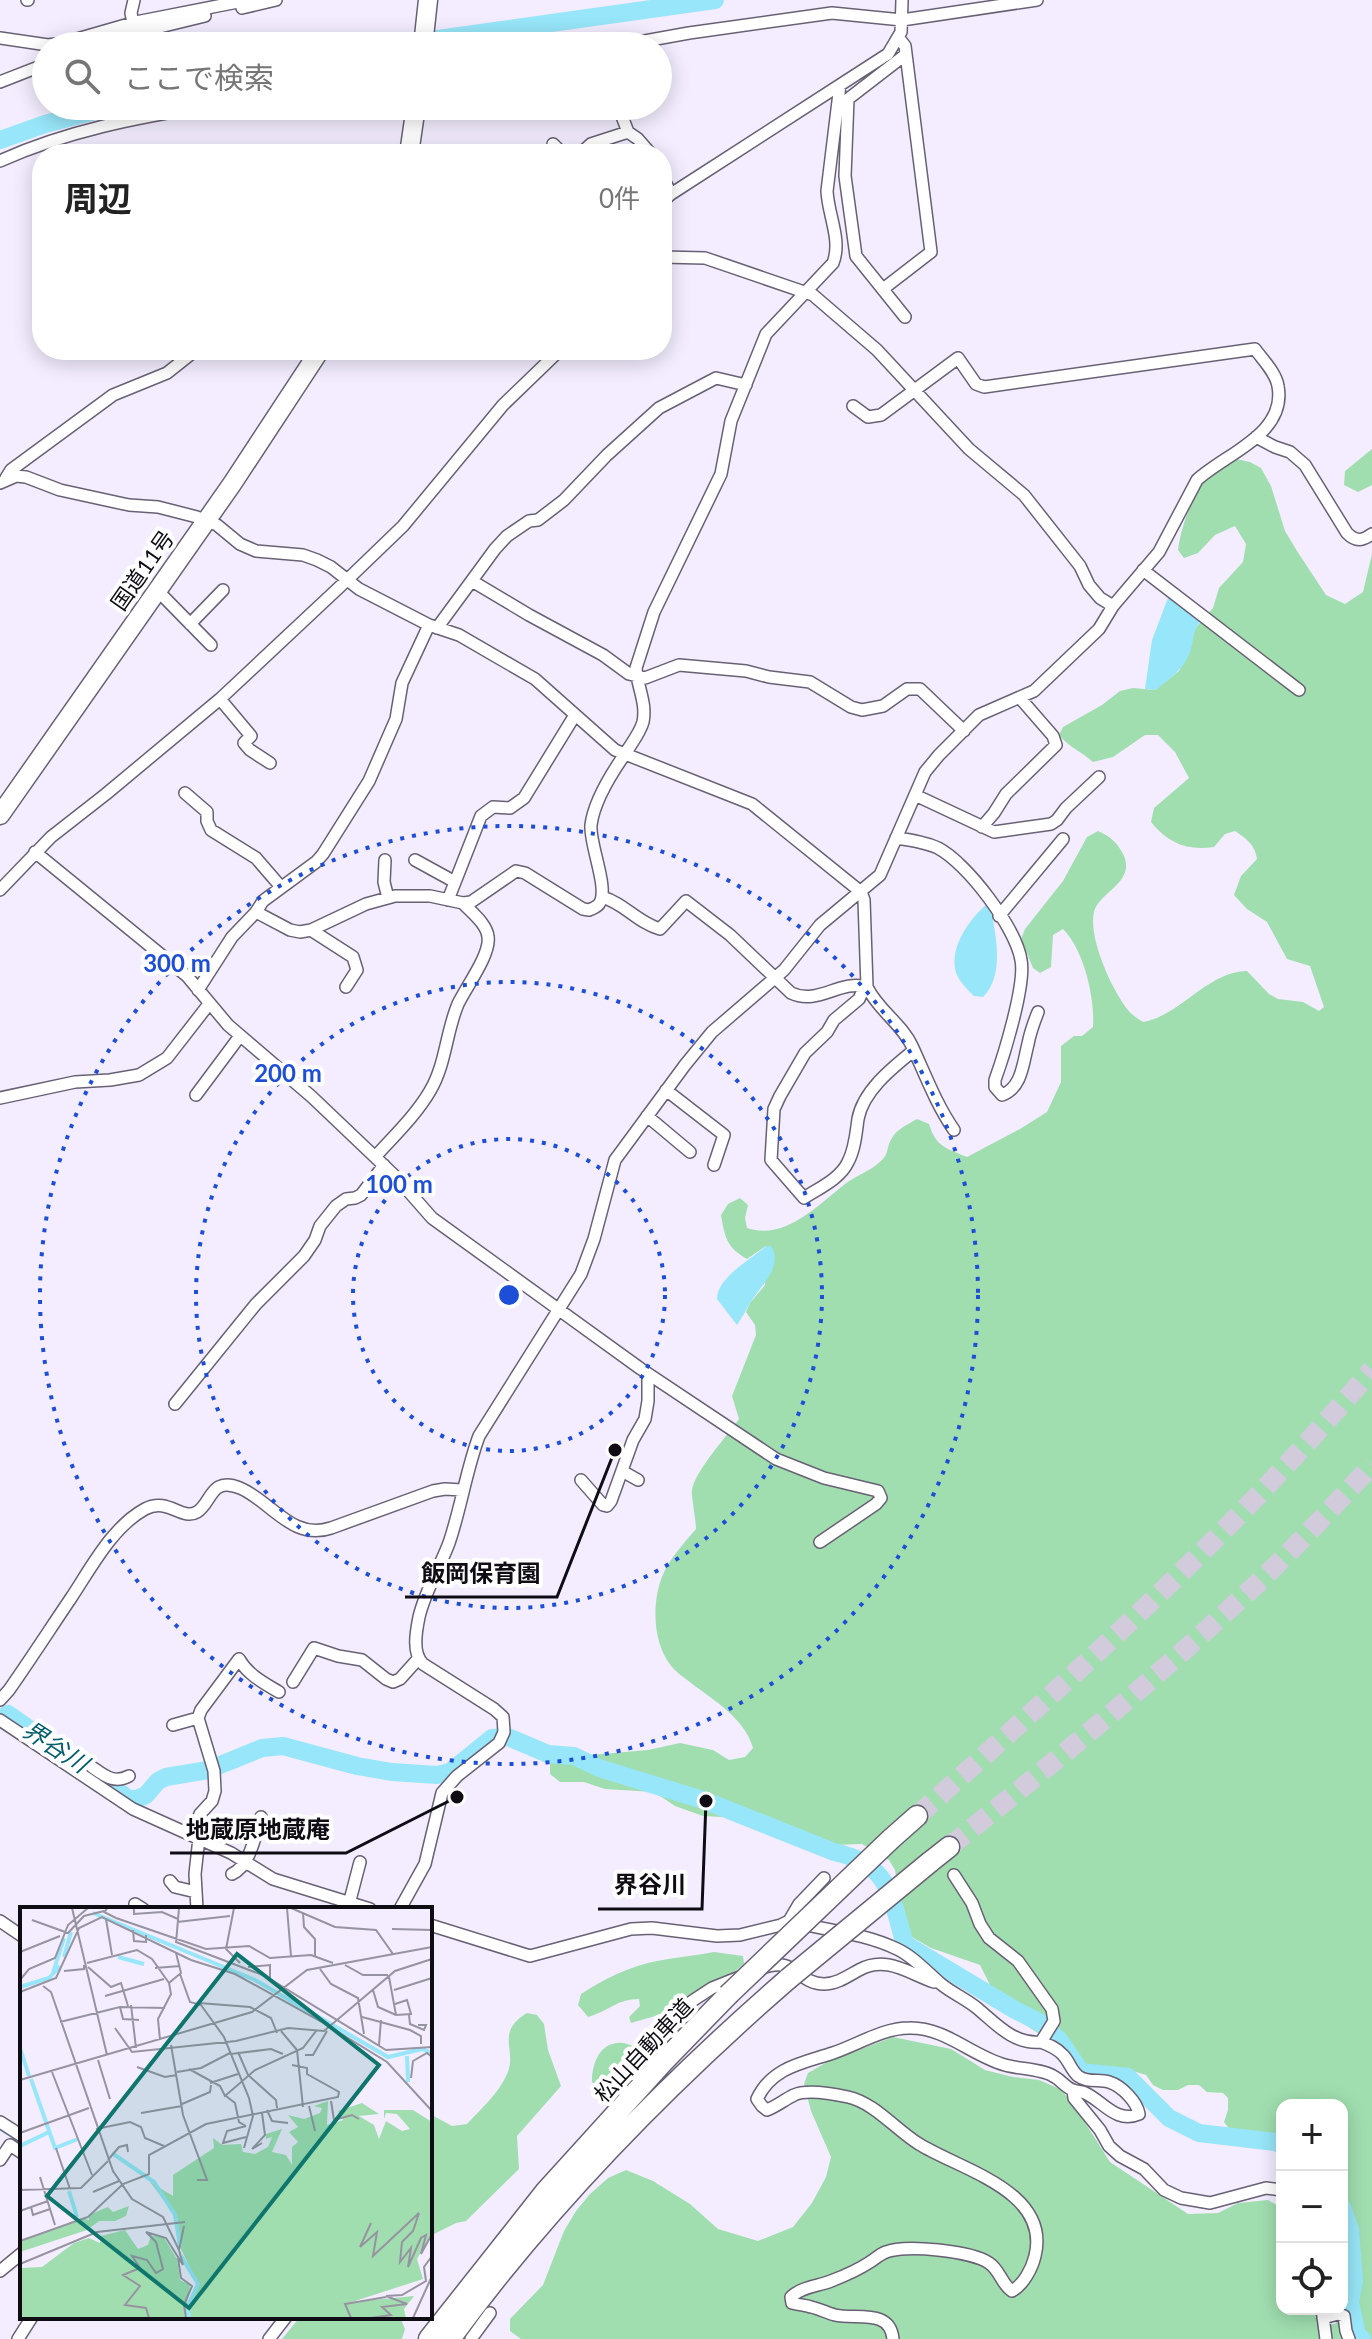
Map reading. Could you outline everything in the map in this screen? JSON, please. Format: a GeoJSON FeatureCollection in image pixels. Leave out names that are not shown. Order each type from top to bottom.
{"type":"FeatureCollection","features":[{"type":"Feature","properties":{"kind":"highway"},"geometry":{"type":"LineString","coordinates":[[425,32],[428,0]]}},
{"type":"Feature","properties":{"kind":"highway"},"geometry":{"type":"LineString","coordinates":[[410,144],[414,120]]}},
{"type":"Feature","properties":{"kind":"highway","name":"国道11号"},"geometry":{"type":"LineString","coordinates":[[0,815],[313,360]]}},
{"type":"Feature","properties":{"kind":"highway","name":"松山自動車道"},"geometry":{"type":"LineString","coordinates":[[429,2339],[546,2191],[663,2062],[728,1995],[917,1816]]}},
{"type":"Feature","properties":{"kind":"highway","name":"松山自動車道"},"geometry":{"type":"LineString","coordinates":[[450,2339],[513,2258],[615,2142],[698,2059],[788,1979],[949,1847]]}},
{"type":"Feature","properties":{"kind":"street"},"geometry":{"type":"LineString","coordinates":[[133,23],[131,13],[134,0]]}},
{"type":"Feature","properties":{"kind":"street"},"geometry":{"type":"LineString","coordinates":[[103,32],[248,0]]}},
{"type":"Feature","properties":{"kind":"street"},"geometry":{"type":"LineString","coordinates":[[140,32],[276,0]]}},
{"type":"Feature","properties":{"kind":"street"},"geometry":{"type":"LineString","coordinates":[[672,36],[832,13],[1037,0]]}},
{"type":"Feature","properties":{"kind":"street"},"geometry":{"type":"LineString","coordinates":[[672,194],[888,54],[898,37],[903,10]]}},
{"type":"Feature","properties":{"kind":"street"},"geometry":{"type":"LineString","coordinates":[[883,289],[931,252],[905,46],[898,37]]}},
{"type":"Feature","properties":{"kind":"street"},"geometry":{"type":"LineString","coordinates":[[0,38],[32,43]]}},
{"type":"Feature","properties":{"kind":"street"},"geometry":{"type":"LineString","coordinates":[[905,55],[848,99],[845,176],[856,256],[905,317]]}},
{"type":"Feature","properties":{"kind":"street"},"geometry":{"type":"LineString","coordinates":[[0,82],[32,69]]}},
{"type":"Feature","properties":{"kind":"street"},"geometry":{"type":"LineString","coordinates":[[256,912],[300,932],[388,898],[430,896],[471,902],[516,871],[525,873],[583,909],[589,910],[599,905],[602,897],[600,876],[591,841],[591,822],[609,782],[642,725],[644,711],[636,676],[637,661],[654,612],[721,474],[731,421],[766,334],[833,263],[836,254],[827,191],[840,85]]}},
{"type":"Feature","properties":{"kind":"street"},"geometry":{"type":"LineString","coordinates":[[42,144],[86,130],[137,120]]}},
{"type":"Feature","properties":{"kind":"street"},"geometry":{"type":"LineString","coordinates":[[623,120],[628,132],[642,144]]}},
{"type":"Feature","properties":{"kind":"street"},"geometry":{"type":"LineString","coordinates":[[591,144],[628,132]]}},
{"type":"Feature","properties":{"kind":"street"},"geometry":{"type":"LineString","coordinates":[[0,161],[32,148]]}},
{"type":"Feature","properties":{"kind":"street"},"geometry":{"type":"LineString","coordinates":[[672,257],[705,258],[813,295],[877,350],[969,449],[1024,495],[1080,566],[1089,585],[1100,598],[1113,606]]}},
{"type":"Feature","properties":{"kind":"street"},"geometry":{"type":"LineString","coordinates":[[401,1907],[425,1864],[442,1793],[457,1776],[499,1743],[505,1725],[503,1717],[494,1709],[418,1659],[419,1617],[450,1541],[479,1436],[581,1274],[594,1239],[615,1160],[712,1032],[776,978],[820,925],[880,875],[925,772],[979,715],[1034,691],[1099,629],[1113,606],[1159,552],[1197,480],[1256,437],[1275,415],[1278,385],[1255,349],[984,387],[976,384],[958,358],[881,415],[868,417],[853,406]]}},
{"type":"Feature","properties":{"kind":"street"},"geometry":{"type":"LineString","coordinates":[[2,482],[11,470],[113,395],[167,373],[183,360]]}},
{"type":"Feature","properties":{"kind":"street"},"geometry":{"type":"LineString","coordinates":[[0,890],[35,852],[220,699],[347,580],[403,526],[503,405],[550,360]]}},
{"type":"Feature","properties":{"kind":"street"},"geometry":{"type":"LineString","coordinates":[[198,990],[232,937],[263,901],[323,854],[369,781],[396,719],[402,683],[433,626],[495,549],[507,536],[529,521],[538,520],[564,500],[607,455],[659,408],[716,378],[746,385]]}},
{"type":"Feature","properties":{"kind":"street"},"geometry":{"type":"LineString","coordinates":[[1256,437],[1297,457],[1305,465],[1354,540],[1359,541],[1372,534]]}},
{"type":"Feature","properties":{"kind":"street"},"geometry":{"type":"LineString","coordinates":[[2,482],[16,476],[26,477],[60,490],[129,505],[158,507],[206,520],[256,551],[303,555],[317,560],[347,580],[433,626],[459,635],[535,679],[615,750],[752,804],[861,892],[864,900],[865,987],[859,999],[834,1020],[827,1032],[805,1053],[774,1109],[771,1160],[804,1198],[840,1174],[849,1162],[858,1115],[865,1101],[878,1083],[913,1051]]}},
{"type":"Feature","properties":{"kind":"street"},"geometry":{"type":"LineString","coordinates":[[1143,570],[1299,690]]}},
{"type":"Feature","properties":{"kind":"street"},"geometry":{"type":"LineString","coordinates":[[472,581],[603,655],[629,674],[645,678],[679,665],[746,671],[816,684],[851,707],[862,710],[883,706],[907,689],[920,689],[964,731]]}},
{"type":"Feature","properties":{"kind":"street"},"geometry":{"type":"LineString","coordinates":[[157,590],[211,645]]}},
{"type":"Feature","properties":{"kind":"street"},"geometry":{"type":"LineString","coordinates":[[190,624],[223,590]]}},
{"type":"Feature","properties":{"kind":"street"},"geometry":{"type":"LineString","coordinates":[[982,827],[1012,786],[1056,745],[1053,736],[1020,698]]}},
{"type":"Feature","properties":{"kind":"street"},"geometry":{"type":"LineString","coordinates":[[220,699],[251,736],[244,743],[270,763]]}},
{"type":"Feature","properties":{"kind":"street"},"geometry":{"type":"LineString","coordinates":[[448,900],[481,816],[493,807],[510,808],[524,798],[575,715]]}},
{"type":"Feature","properties":{"kind":"street"},"geometry":{"type":"LineString","coordinates":[[915,795],[994,832],[1051,824],[1099,777]]}},
{"type":"Feature","properties":{"kind":"street"},"geometry":{"type":"LineString","coordinates":[[185,793],[207,812],[211,830],[256,858],[281,887]]}},
{"type":"Feature","properties":{"kind":"street"},"geometry":{"type":"LineString","coordinates":[[896,838],[926,843],[955,859],[984,893],[1019,952],[1022,961],[1012,1022],[995,1080],[995,1087],[1002,1095],[1014,1088],[1020,1077],[1038,1012]]}},
{"type":"Feature","properties":{"kind":"street"},"geometry":{"type":"LineString","coordinates":[[999,916],[1063,839]]}},
{"type":"Feature","properties":{"kind":"street"},"geometry":{"type":"LineString","coordinates":[[35,852],[187,976],[240,1036],[312,1097],[379,1161],[432,1218],[648,1374],[776,1459],[824,1478],[878,1491],[881,1498],[876,1504],[820,1542]]}},
{"type":"Feature","properties":{"kind":"street"},"geometry":{"type":"LineString","coordinates":[[385,860],[384,882],[388,898]]}},
{"type":"Feature","properties":{"kind":"street"},"geometry":{"type":"LineString","coordinates":[[415,860],[455,882]]}},
{"type":"Feature","properties":{"kind":"street"},"geometry":{"type":"LineString","coordinates":[[602,897],[615,901],[660,929],[686,901],[730,935],[791,993],[800,997],[813,997],[853,984],[865,987],[904,1035],[944,1117],[954,1130]]}},
{"type":"Feature","properties":{"kind":"street"},"geometry":{"type":"LineString","coordinates":[[175,1404],[256,1304],[304,1256],[320,1226],[336,1206],[361,1195],[379,1161],[429,1094],[441,1066],[459,1002],[488,947],[485,928],[463,903]]}},
{"type":"Feature","properties":{"kind":"street"},"geometry":{"type":"LineString","coordinates":[[311,930],[356,961],[357,970],[346,987]]}},
{"type":"Feature","properties":{"kind":"street"},"geometry":{"type":"LineString","coordinates":[[0,1098],[75,1082],[118,1079],[150,1070],[172,1052],[209,1004]]}},
{"type":"Feature","properties":{"kind":"street"},"geometry":{"type":"LineString","coordinates":[[196,1095],[240,1036]]}},
{"type":"Feature","properties":{"kind":"street"},"geometry":{"type":"LineString","coordinates":[[666,1090],[724,1135],[714,1165]]}},
{"type":"Feature","properties":{"kind":"street"},"geometry":{"type":"LineString","coordinates":[[647,1116],[690,1152]]}},
{"type":"Feature","properties":{"kind":"street"},"geometry":{"type":"LineString","coordinates":[[581,1480],[607,1506],[633,1440],[645,1419],[648,1374]]}},
{"type":"Feature","properties":{"kind":"street"},"geometry":{"type":"LineString","coordinates":[[622,1471],[638,1480]]}},
{"type":"Feature","properties":{"kind":"street"},"geometry":{"type":"LineString","coordinates":[[0,1700],[121,1528],[153,1505],[193,1514],[200,1510],[210,1493],[218,1487],[237,1486],[288,1522],[311,1532],[323,1531],[433,1491],[462,1490]]}},
{"type":"Feature","properties":{"kind":"street"},"geometry":{"type":"LineString","coordinates":[[293,1682],[314,1648],[362,1660],[393,1682],[400,1679],[418,1659]]}},
{"type":"Feature","properties":{"kind":"street"},"geometry":{"type":"LineString","coordinates":[[197,1907],[195,1868],[199,1853],[196,1837],[200,1814],[212,1801],[215,1791],[213,1768],[198,1718],[239,1659],[256,1678],[279,1692]]}},
{"type":"Feature","properties":{"kind":"street"},"geometry":{"type":"LineString","coordinates":[[173,1725],[198,1718]]}},
{"type":"Feature","properties":{"kind":"street"},"geometry":{"type":"LineString","coordinates":[[2,1721],[110,1785]]}},
{"type":"Feature","properties":{"kind":"street"},"geometry":{"type":"LineString","coordinates":[[92,1767],[144,1814],[196,1837],[273,1879],[359,1907],[360,1862]]}},
{"type":"Feature","properties":{"kind":"street"},"geometry":{"type":"LineString","coordinates":[[110,1785],[129,1776]]}},
{"type":"Feature","properties":{"kind":"street"},"geometry":{"type":"LineString","coordinates":[[232,1874],[237,1873],[245,1862],[261,1817]]}},
{"type":"Feature","properties":{"kind":"street"},"geometry":{"type":"LineString","coordinates":[[954,1875],[989,1938],[1018,1961],[1052,2009],[1054,2021],[1042,2040]]}},
{"type":"Feature","properties":{"kind":"street"},"geometry":{"type":"LineString","coordinates":[[432,1926],[530,1956],[631,1929],[740,1935],[789,1921],[799,1904],[824,1878]]}},
{"type":"Feature","properties":{"kind":"street"},"geometry":{"type":"LineString","coordinates":[[170,1881],[175,1887],[196,1892]]}},
{"type":"Feature","properties":{"kind":"street"},"geometry":{"type":"LineString","coordinates":[[0,1921],[20,1935]]}},
{"type":"Feature","properties":{"kind":"street"},"geometry":{"type":"LineString","coordinates":[[789,1921],[862,1937],[898,1950],[942,1986]]}},
{"type":"Feature","properties":{"kind":"street"},"geometry":{"type":"LineString","coordinates":[[674,2013],[712,1988],[775,1963],[784,1964],[815,1982],[826,1984],[838,1982],[866,1966],[881,1963],[896,1965],[942,1986],[975,2006],[1011,2035],[1026,2041],[1042,2040],[1056,2048],[1079,2077],[1111,2082],[1135,2104],[1139,2114],[1128,2117],[1117,2114],[1083,2092],[1073,2090],[1052,2074],[1002,2065],[946,2036],[908,2028],[889,2031],[780,2071],[757,2099],[767,2110],[801,2093],[855,2099],[927,2149],[1018,2198],[1035,2226],[1038,2244],[1034,2261],[1025,2278],[1012,2291],[996,2269],[978,2257],[952,2251],[894,2250],[791,2297],[792,2303],[833,2315],[863,2315],[883,2321],[892,2330],[893,2339]]}},
{"type":"Feature","properties":{"kind":"street"},"geometry":{"type":"LineString","coordinates":[[1073,2090],[1074,2098],[1109,2146],[1144,2169],[1164,2190],[1181,2198],[1210,2203],[1266,2188],[1276,2189]]}},
{"type":"Feature","properties":{"kind":"street"},"geometry":{"type":"LineString","coordinates":[[0,2122],[20,2135]]}},
{"type":"Feature","properties":{"kind":"street"},"geometry":{"type":"LineString","coordinates":[[0,2160],[10,2145],[20,2152]]}},
{"type":"Feature","properties":{"kind":"street"},"geometry":{"type":"LineString","coordinates":[[0,2271],[20,2255]]}},
{"type":"Feature","properties":{"kind":"street"},"geometry":{"type":"LineString","coordinates":[[471,2339],[490,2313]]}},
{"type":"Feature","properties":{"kind":"street"},"geometry":{"type":"LineString","coordinates":[[1322,2315],[1326,2339]]}},
{"type":"Feature","properties":{"kind":"street"},"geometry":{"type":"LineString","coordinates":[[1341,2315],[1344,2316],[1349,2339]]}},
{"type":"Feature","properties":{"kind":"street"},"geometry":{"type":"LineString","coordinates":[[18,2339],[31,2319]]}},
{"type":"Feature","properties":{"kind":"street"},"geometry":{"type":"LineString","coordinates":[[269,2339],[284,2319]]}},
{"type":"Feature","properties":{"kind":"green space"},"geometry":{"type":"Polygon","coordinates":[[[1372,449],[1372,485],[1358,492],[1344,485],[1345,471],[1372,449]]]}},
{"type":"Feature","properties":{"kind":"green space"},"geometry":{"type":"Polygon","coordinates":[[[1236,459],[1261,468],[1271,486],[1285,531],[1326,595],[1345,604],[1363,592],[1372,554],[1372,2339],[521,2339],[510,2331],[510,2319],[543,2285],[564,2231],[576,2211],[608,2178],[626,2170],[653,2181],[690,2204],[718,2229],[758,2241],[793,2227],[812,2203],[826,2177],[831,2157],[811,2111],[804,2084],[808,2073],[827,2062],[893,2037],[951,2049],[985,2070],[1039,2080],[1060,2089],[1072,2102],[1110,2162],[1188,2214],[1218,2213],[1238,2203],[1268,2200],[1276,2205],[1276,2315],[1317,2315],[1321,2325],[1335,2324],[1340,2315],[1348,2315],[1348,2300],[1358,2282],[1356,2228],[1348,2208],[1348,2099],[1276,2099],[1276,2138],[1230,2130],[1224,2122],[1228,2098],[1223,2093],[1207,2092],[1199,2085],[1163,2090],[1153,2085],[1146,2075],[1126,2069],[1087,2066],[1002,2009],[980,1965],[931,1948],[910,1936],[895,1870],[889,1860],[862,1844],[834,1845],[745,1811],[722,1817],[703,1816],[675,1806],[654,1792],[605,1789],[584,1782],[560,1782],[550,1774],[550,1764],[556,1758],[648,1750],[680,1743],[713,1750],[729,1760],[745,1757],[753,1748],[736,1719],[672,1667],[660,1645],[656,1619],[661,1579],[676,1553],[696,1529],[692,1493],[694,1482],[739,1419],[732,1396],[756,1335],[755,1325],[746,1312],[765,1285],[766,1246],[747,1259],[740,1255],[728,1241],[721,1215],[728,1204],[740,1198],[748,1205],[745,1218],[747,1228],[775,1230],[788,1225],[878,1164],[894,1135],[917,1119],[929,1124],[935,1138],[943,1146],[967,1157],[1047,1112],[1061,1082],[1061,1046],[1093,1027],[1092,1002],[1087,975],[1077,949],[1063,929],[1053,935],[1051,967],[1040,973],[1033,968],[1021,939],[1025,929],[1063,881],[1087,837],[1098,831],[1103,833],[1117,844],[1124,856],[1125,873],[1097,905],[1093,923],[1098,949],[1109,977],[1122,1001],[1137,1018],[1143,1022],[1157,1018],[1219,978],[1247,971],[1278,999],[1303,1002],[1319,1011],[1324,1007],[1310,966],[1287,959],[1267,922],[1247,909],[1234,895],[1241,876],[1257,859],[1250,843],[1235,831],[1225,834],[1214,847],[1195,848],[1171,840],[1151,822],[1154,808],[1189,778],[1175,752],[1158,735],[1145,735],[1113,757],[1093,762],[1059,735],[1063,727],[1120,691],[1133,688],[1155,690],[1179,671],[1190,651],[1194,630],[1213,608],[1219,588],[1243,562],[1246,544],[1235,526],[1215,535],[1198,553],[1184,558],[1178,550],[1192,502],[1211,474],[1236,459]]]}},
{"type":"Feature","properties":{"kind":"green space"},"geometry":{"type":"Polygon","coordinates":[[[714,1952],[743,1956],[744,1964],[730,1975],[683,1998],[662,2014],[631,2023],[629,2017],[640,2006],[639,1999],[625,2001],[588,2017],[578,2005],[581,1994],[627,1970],[647,1963],[714,1952]]]}},
{"type":"Feature","properties":{"kind":"green space"},"geometry":{"type":"Polygon","coordinates":[[[527,2013],[537,2015],[544,2024],[548,2050],[561,2086],[517,2136],[519,2169],[466,2221],[432,2235],[432,2115],[452,2126],[467,2124],[495,2094],[510,2065],[509,2035],[517,2020],[527,2013]]]}},
{"type":"Feature","properties":{"kind":"green space"},"geometry":{"type":"Polygon","coordinates":[[[656,2031],[668,2031],[667,2042],[612,2092],[603,2092],[592,2082],[596,2061],[603,2049],[623,2043],[641,2049],[656,2031]]]}},
{"type":"Feature","properties":{"kind":"green space"},"geometry":{"type":"Polygon","coordinates":[[[298,2319],[401,2319],[405,2329],[402,2339],[282,2339],[298,2319]]]}},
{"type":"Feature","properties":{"kind":"water"},"geometry":{"type":"Polygon","coordinates":[[[1168,598],[1200,622],[1190,652],[1180,669],[1155,690],[1145,689],[1152,640],[1168,598]]]}},
{"type":"Feature","properties":{"kind":"water"},"geometry":{"type":"Polygon","coordinates":[[[986,905],[990,907],[995,929],[997,954],[994,978],[983,997],[974,996],[960,980],[955,956],[961,936],[986,905]]]}},
{"type":"Feature","properties":{"kind":"water"},"geometry":{"type":"Polygon","coordinates":[[[766,1246],[771,1246],[774,1254],[773,1269],[737,1325],[717,1299],[719,1291],[736,1269],[766,1246]]]}},
{"type":"Feature","properties":{"kind":"waterway"},"geometry":{"type":"LineString","coordinates":[[488,32],[715,0]]}},
{"type":"Feature","properties":{"kind":"waterway"},"geometry":{"type":"LineString","coordinates":[[0,140],[60,120]]}},
{"type":"Feature","properties":{"kind":"waterway","name":"界谷川"},"geometry":{"type":"LineString","coordinates":[[0,1720],[8,1714],[129,1799],[146,1795],[166,1777],[208,1770],[262,1748],[283,1746],[357,1766],[437,1775],[450,1772],[492,1738],[508,1737],[548,1754],[574,1756],[599,1768],[706,1801],[853,1857],[878,1874],[885,1884],[905,1944],[1041,2023],[1060,2041],[1081,2072],[1128,2077],[1169,2118],[1199,2133],[1276,2142]]}},
{"type":"Feature","properties":{"kind":"waterway"},"geometry":{"type":"LineString","coordinates":[[0,2129],[20,2142]]}},
{"type":"Feature","properties":{"kind":"waterway","name":"界谷川"},"geometry":{"type":"LineString","coordinates":[[1348,2224],[1354,2282],[1350,2302],[1357,2335],[1362,2339]]}},
{"type":"Feature","properties":{"kind":"tunnel"},"geometry":{"type":"LineString","coordinates":[[917,1816],[1190,1564],[1265,1488],[1372,1370]]}},
{"type":"Feature","properties":{"kind":"tunnel"},"geometry":{"type":"LineString","coordinates":[[949,1847],[1095,1728],[1201,1635],[1289,1553],[1372,1465]]}},
{"type":"Feature","properties":{"kind":"place","name":"飯岡保育園"},"geometry":{"type":"Point","coordinates":[615,1450]}},
{"type":"Feature","properties":{"kind":"place","name":"地蔵原地蔵庵"},"geometry":{"type":"Point","coordinates":[457,1797]}},
{"type":"Feature","properties":{"kind":"place","name":"界谷川"},"geometry":{"type":"Point","coordinates":[706,1801]}}]}
